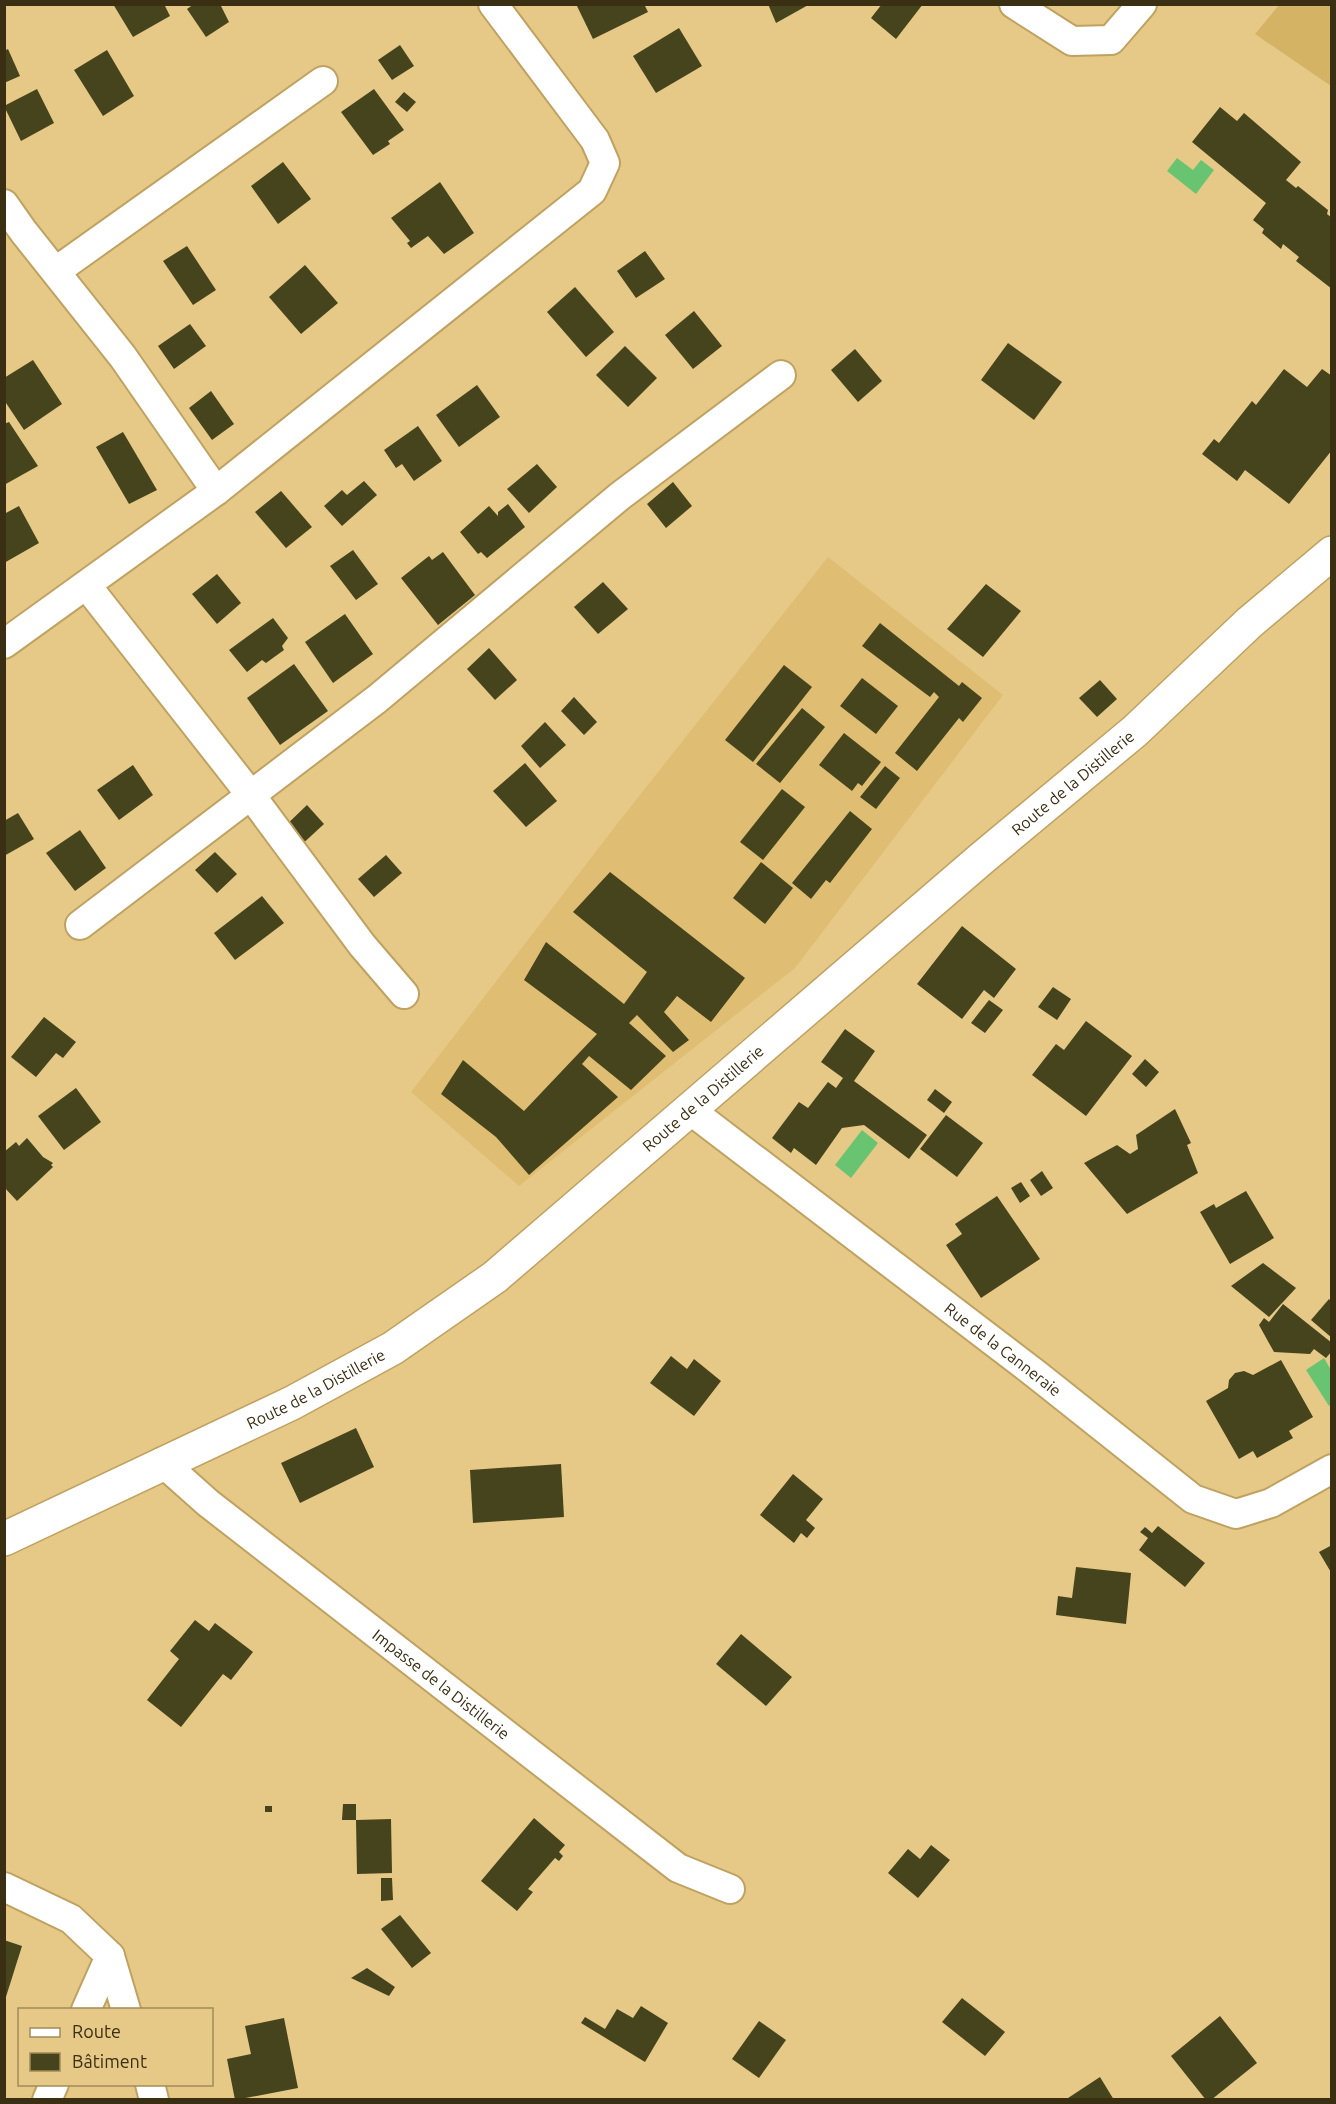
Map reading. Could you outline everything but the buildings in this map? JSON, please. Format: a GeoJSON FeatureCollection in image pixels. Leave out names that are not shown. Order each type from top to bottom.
{"type":"FeatureCollection","features":[{"type":"Feature","properties":{"kind":"street"},"geometry":{"type":"LineString","coordinates":[[4,644],[216,491],[592,191],[605,164],[595,140],[493,4]]}},
{"type":"Feature","properties":{"kind":"street"},"geometry":{"type":"LineString","coordinates":[[1014,4],[1072,41],[1112,40],[1142,4]]}},
{"type":"Feature","properties":{"kind":"street"},"geometry":{"type":"LineString","coordinates":[[56,271],[323,81]]}},
{"type":"Feature","properties":{"kind":"street"},"geometry":{"type":"LineString","coordinates":[[4,204],[123,357],[216,491]]}},
{"type":"Feature","properties":{"kind":"street"},"geometry":{"type":"LineString","coordinates":[[80,925],[377,699],[620,496],[781,375]]}},
{"type":"Feature","properties":{"kind":"street","name":"Route de la Distillerie"},"geometry":{"type":"LineString","coordinates":[[4,1539],[162,1462],[292,1403],[393,1348],[495,1277],[981,859],[1135,731],[1250,622],[1332,553]]}},
{"type":"Feature","properties":{"kind":"street"},"geometry":{"type":"LineString","coordinates":[[87,586],[250,794],[362,945],[404,994]]}},
{"type":"Feature","properties":{"kind":"street","name":"Rue de la Canneraie"},"geometry":{"type":"LineString","coordinates":[[690,1110],[1037,1375],[1193,1499],[1236,1514],[1271,1503],[1332,1469]]}},
{"type":"Feature","properties":{"kind":"street","name":"Impasse de la Distillerie"},"geometry":{"type":"LineString","coordinates":[[162,1462],[208,1503],[678,1868],[730,1889]]}},
{"type":"Feature","properties":{"kind":"street"},"geometry":{"type":"LineString","coordinates":[[4,1887],[71,1919],[110,1956],[125,2008]]}},
{"type":"Feature","properties":{"kind":"street"},"geometry":{"type":"LineString","coordinates":[[87,2008],[110,1956]]}},
{"type":"Feature","properties":{"kind":"street"},"geometry":{"type":"LineString","coordinates":[[47,2100],[54,2086]]}},
{"type":"Feature","properties":{"kind":"shaded area"},"geometry":{"type":"Polygon","coordinates":[[[1279,5],[1331,5],[1331,86],[1255,34],[1279,5]]]}},
{"type":"Feature","properties":{"kind":"shaded area"},"geometry":{"type":"Polygon","coordinates":[[[1177,158],[1193,170],[1201,160],[1214,170],[1196,194],[1167,171],[1177,158]]]}},
{"type":"Feature","properties":{"kind":"shaded area"},"geometry":{"type":"Polygon","coordinates":[[[828,557],[1003,695],[795,968],[519,1186],[411,1092],[617,824],[828,557]]]}},
{"type":"Feature","properties":{"kind":"shaded area"},"geometry":{"type":"Polygon","coordinates":[[[862,1130],[878,1143],[851,1178],[835,1165],[862,1130]]]}},
{"type":"Feature","properties":{"kind":"shaded area"},"geometry":{"type":"Polygon","coordinates":[[[1324,1358],[1331,1370],[1331,1404],[1329,1406],[1306,1370],[1324,1358]]]}}]}
